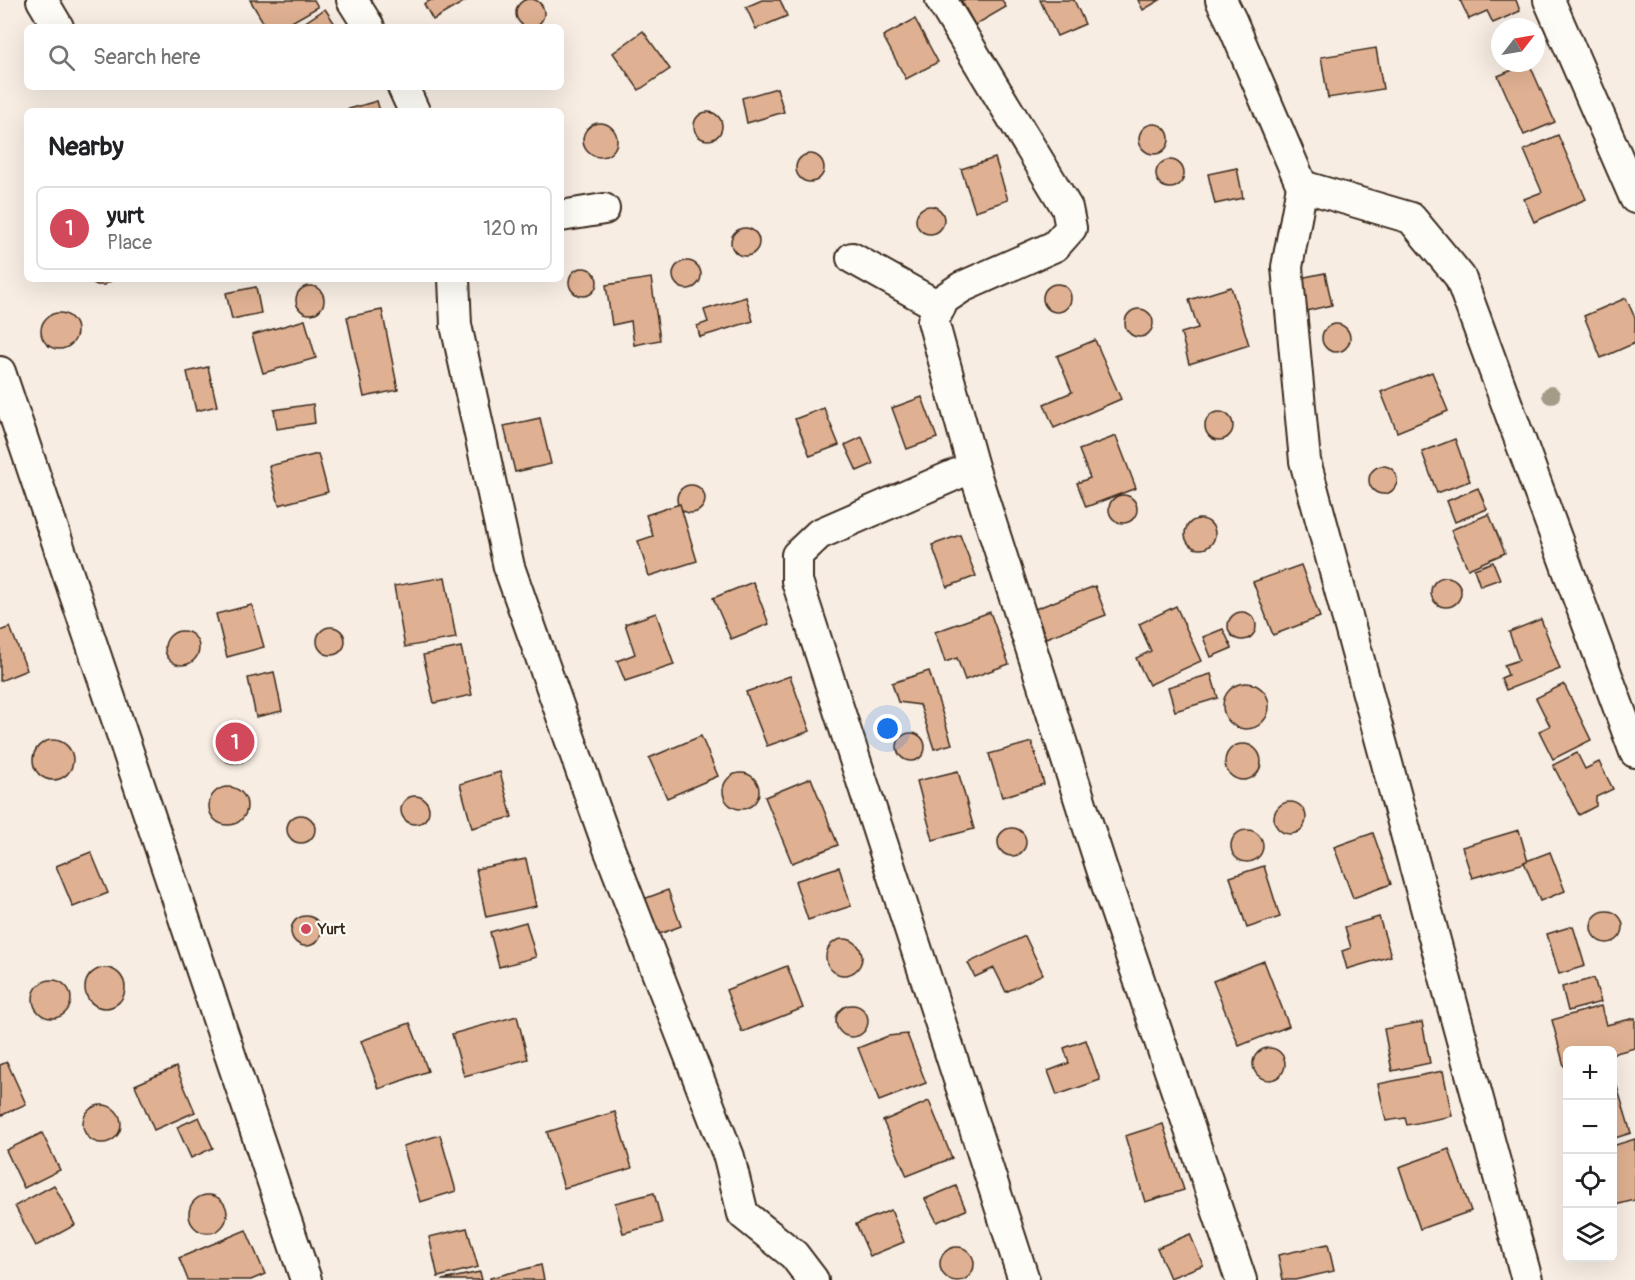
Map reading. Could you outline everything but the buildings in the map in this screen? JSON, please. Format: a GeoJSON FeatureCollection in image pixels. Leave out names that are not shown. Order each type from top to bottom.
{"type":"FeatureCollection","features":[{"type":"Feature","properties":{"kind":"street"},"geometry":{"type":"LineString","coordinates":[[42,0],[56,24]]}},
{"type":"Feature","properties":{"kind":"street"},"geometry":{"type":"LineString","coordinates":[[352,0],[367,24]]}},
{"type":"Feature","properties":{"kind":"street"},"geometry":{"type":"LineString","coordinates":[[941,0],[1067,208],[1071,228],[1055,246],[962,287],[944,298],[933,321],[974,467],[1110,894],[1241,1280]]}},
{"type":"Feature","properties":{"kind":"street"},"geometry":{"type":"LineString","coordinates":[[1221,0],[1302,186],[1287,267],[1305,460],[1527,1280]]}},
{"type":"Feature","properties":{"kind":"street"},"geometry":{"type":"LineString","coordinates":[[1549,0],[1635,198]]}},
{"type":"Feature","properties":{"kind":"street"},"geometry":{"type":"LineString","coordinates":[[404,90],[413,108]]}},
{"type":"Feature","properties":{"kind":"street"},"geometry":{"type":"LineString","coordinates":[[1302,186],[1411,218],[1460,277],[1635,752]]}},
{"type":"Feature","properties":{"kind":"street"},"geometry":{"type":"LineString","coordinates":[[564,216],[604,209]]}},
{"type":"Feature","properties":{"kind":"street"},"geometry":{"type":"LineString","coordinates":[[852,258],[940,307]]}},
{"type":"Feature","properties":{"kind":"street"},"geometry":{"type":"LineString","coordinates":[[454,282],[456,325],[509,567],[608,846],[729,1157],[743,1214],[794,1255],[813,1280]]}},
{"type":"Feature","properties":{"kind":"street"},"geometry":{"type":"LineString","coordinates":[[0,372],[306,1280]]}},
{"type":"Feature","properties":{"kind":"street"},"geometry":{"type":"LineString","coordinates":[[974,467],[819,534],[797,555],[797,581],[1024,1280]]}},
{"type":"Feature","properties":{"kind":"place","name":"yurt"},"geometry":{"type":"Point","coordinates":[235,742]}},
{"type":"Feature","properties":{"kind":"place","name":"Yurt"},"geometry":{"type":"Point","coordinates":[306,929]}}]}
